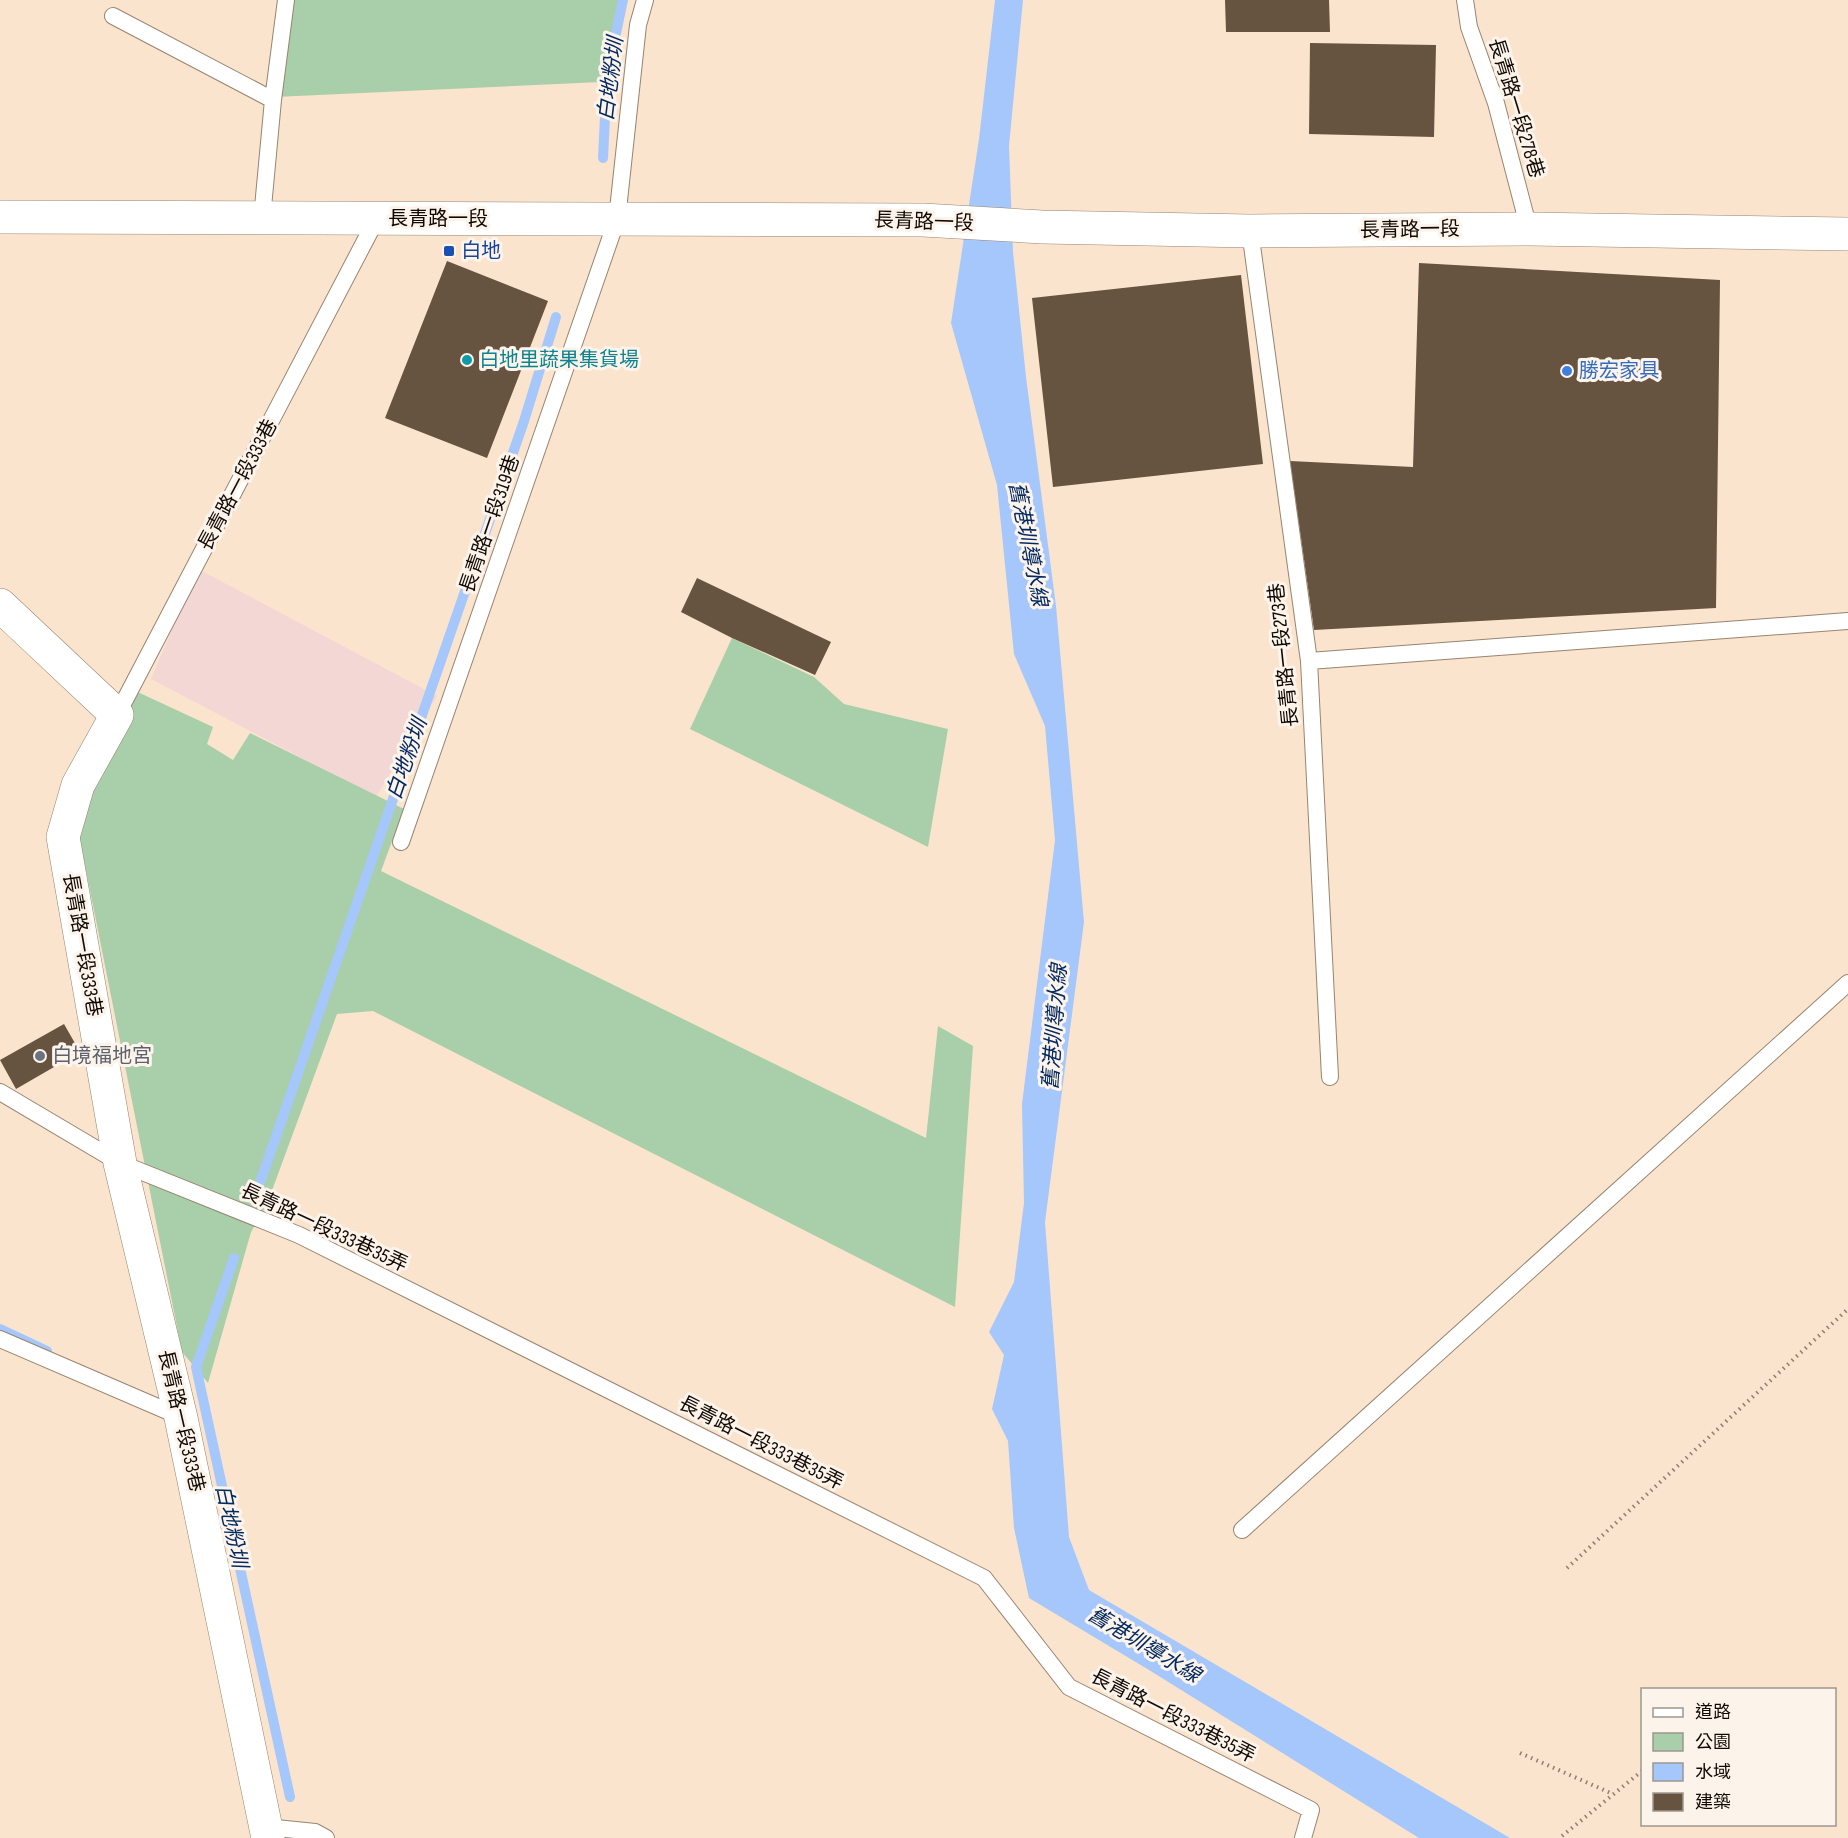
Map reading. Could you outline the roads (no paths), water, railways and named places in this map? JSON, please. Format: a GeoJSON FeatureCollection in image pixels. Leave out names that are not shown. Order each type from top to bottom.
{"type":"FeatureCollection","features":[{"type":"Feature","properties":{"kind":"street","name":"長青路一段"},"geometry":{"type":"LineString","coordinates":[[0,217],[923,220],[1042,226],[1250,231],[1529,229],[1848,234]]}},
{"type":"Feature","properties":{"kind":"street"},"geometry":{"type":"LineString","coordinates":[[0,605],[117,715]]}},
{"type":"Feature","properties":{"kind":"street","name":"長青路一段333巷"},"geometry":{"type":"LineString","coordinates":[[117,715],[78,785],[63,837],[120,1163],[182,1418],[267,1833]]}},
{"type":"Feature","properties":{"kind":"lane"},"geometry":{"type":"LineString","coordinates":[[262,218],[273,100],[286,0]]}},
{"type":"Feature","properties":{"kind":"lane","name":"長青路一段319巷"},"geometry":{"type":"LineString","coordinates":[[401,842],[617,219],[639,25],[645,0]]}},
{"type":"Feature","properties":{"kind":"lane","name":"長青路一段278巷"},"geometry":{"type":"LineString","coordinates":[[1465,0],[1469,27],[1496,103],[1529,229]]}},
{"type":"Feature","properties":{"kind":"lane"},"geometry":{"type":"LineString","coordinates":[[113,16],[273,100]]}},
{"type":"Feature","properties":{"kind":"lane","name":"長青路一段333巷"},"geometry":{"type":"LineString","coordinates":[[117,715],[377,218]]}},
{"type":"Feature","properties":{"kind":"lane","name":"長青路一段273巷"},"geometry":{"type":"LineString","coordinates":[[1250,231],[1309,661],[1330,1077]]}},
{"type":"Feature","properties":{"kind":"lane"},"geometry":{"type":"LineString","coordinates":[[1309,661],[1848,621]]}},
{"type":"Feature","properties":{"kind":"lane"},"geometry":{"type":"LineString","coordinates":[[1242,1530],[1848,983]]}},
{"type":"Feature","properties":{"kind":"lane"},"geometry":{"type":"LineString","coordinates":[[0,1092],[120,1163]]}},
{"type":"Feature","properties":{"kind":"lane","name":"長青路一段333巷35弄"},"geometry":{"type":"LineString","coordinates":[[120,1163],[299,1235],[984,1578],[1069,1687],[1311,1810],[1303,1838]]}},
{"type":"Feature","properties":{"kind":"lane"},"geometry":{"type":"LineString","coordinates":[[0,1339],[182,1418]]}},
{"type":"Feature","properties":{"kind":"lane"},"geometry":{"type":"LineString","coordinates":[[267,1833],[315,1832],[326,1838]]}},
{"type":"Feature","properties":{"kind":"water","name":"舊港圳導水線"},"geometry":{"type":"Polygon","coordinates":[[[995,0],[1023,0],[1009,146],[1013,252],[1026,377],[1056,606],[1084,922],[1045,1222],[1069,1537],[1089,1590],[1510,1838],[1419,1838],[1029,1598],[1014,1528],[1008,1441],[992,1409],[1004,1355],[989,1332],[1014,1282],[1024,1203],[1022,1104],[1055,840],[1045,726],[1014,654],[997,485],[951,323],[979,139],[995,0]]]}},
{"type":"Feature","properties":{"kind":"waterway","name":"白地粉圳"},"geometry":{"type":"LineString","coordinates":[[603,158],[607,76],[623,0]]}},
{"type":"Feature","properties":{"kind":"waterway","name":"白地粉圳"},"geometry":{"type":"LineString","coordinates":[[254,1200],[524,421],[556,317]]}},
{"type":"Feature","properties":{"kind":"waterway","name":"白地粉圳"},"geometry":{"type":"LineString","coordinates":[[234,1258],[196,1367],[290,1797]]}},
{"type":"Feature","properties":{"kind":"waterway","name":"白地粉圳"},"geometry":{"type":"LineString","coordinates":[[0,1329],[47,1351]]}},
{"type":"Feature","properties":{"kind":"place","name":"白地"},"geometry":{"type":"Point","coordinates":[449,251]}},
{"type":"Feature","properties":{"kind":"place","name":"白地里蔬果集貨場"},"geometry":{"type":"Point","coordinates":[467,360]}},
{"type":"Feature","properties":{"kind":"place","name":"勝宏家具"},"geometry":{"type":"Point","coordinates":[1567,371]}},
{"type":"Feature","properties":{"kind":"place","name":"白境福地宮"},"geometry":{"type":"Point","coordinates":[40,1056]}}]}
